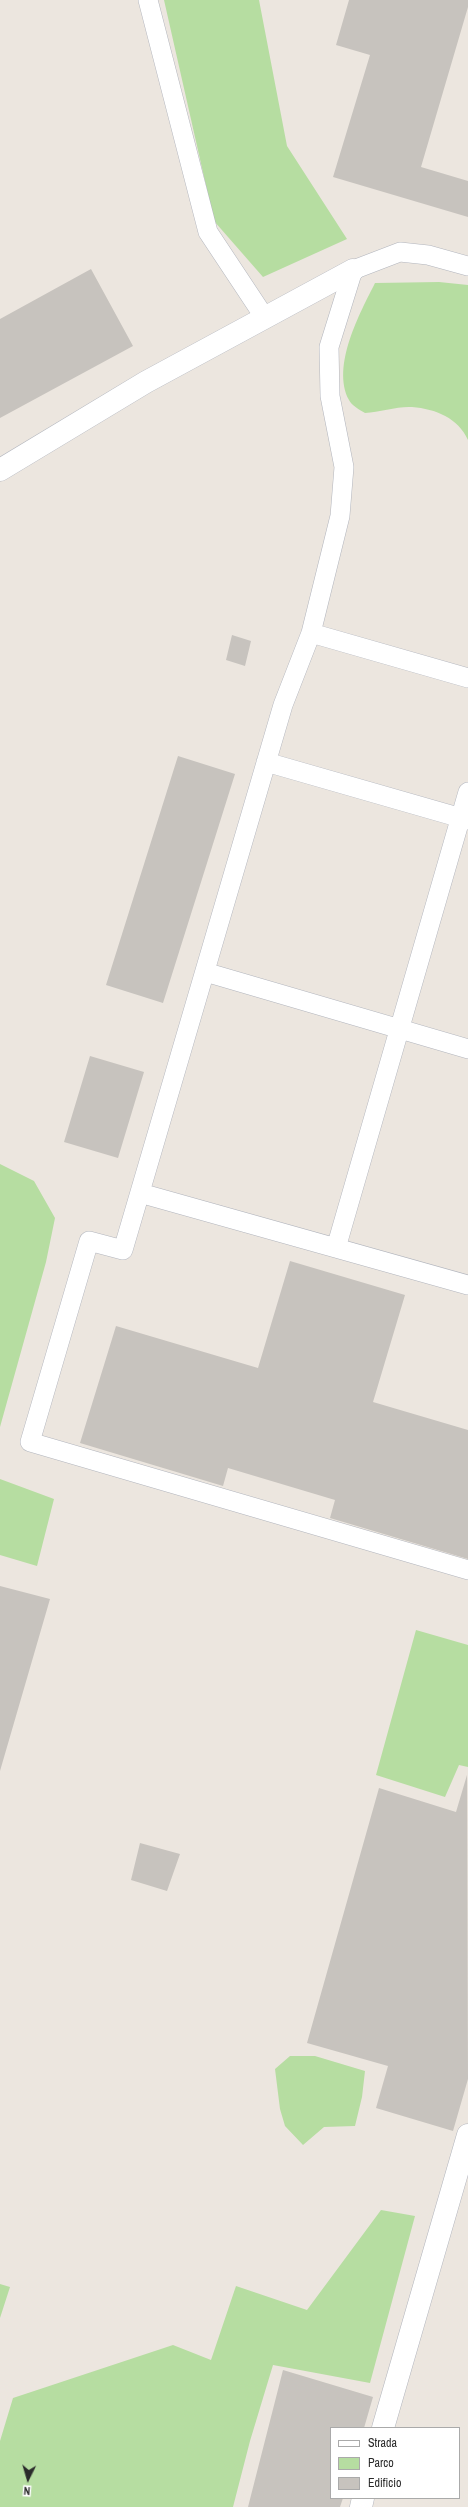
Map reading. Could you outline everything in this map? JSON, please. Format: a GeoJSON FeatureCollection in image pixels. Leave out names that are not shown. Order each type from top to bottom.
{"type":"FeatureCollection","features":[{"type":"Feature","properties":{"kind":"street"},"geometry":{"type":"LineString","coordinates":[[0,470],[146,382],[353,270]]}},
{"type":"Feature","properties":{"kind":"street"},"geometry":{"type":"LineString","coordinates":[[384,2427],[468,2135]]}},
{"type":"Feature","properties":{"kind":"lane"},"geometry":{"type":"LineString","coordinates":[[148,0],[208,232],[265,318]]}},
{"type":"Feature","properties":{"kind":"lane"},"geometry":{"type":"LineString","coordinates":[[468,266],[428,255],[400,252],[353,270],[329,347],[330,396],[344,467],[340,516],[312,633],[283,705],[123,1250],[89,1241],[30,1442],[468,1570]]}},
{"type":"Feature","properties":{"kind":"lane"},"geometry":{"type":"LineString","coordinates":[[312,633],[468,678]]}},
{"type":"Feature","properties":{"kind":"lane"},"geometry":{"type":"LineString","coordinates":[[266,762],[464,819]]}},
{"type":"Feature","properties":{"kind":"lane"},"geometry":{"type":"LineString","coordinates":[[336,1248],[400,1029],[464,819],[468,792]]}},
{"type":"Feature","properties":{"kind":"lane"},"geometry":{"type":"LineString","coordinates":[[205,972],[468,1048]]}},
{"type":"Feature","properties":{"kind":"lane"},"geometry":{"type":"LineString","coordinates":[[140,1193],[468,1285]]}},
{"type":"Feature","properties":{"kind":"green space"},"geometry":{"type":"Polygon","coordinates":[[[164,0],[259,0],[287,146],[347,239],[263,277],[214,221],[164,0]]]}},
{"type":"Feature","properties":{"kind":"green space"},"geometry":{"type":"Polygon","coordinates":[[[439,282],[468,285],[468,440],[464,432],[452,420],[429,410],[407,407],[365,413],[350,402],[344,386],[343,372],[345,356],[355,324],[375,283],[439,282]]]}},
{"type":"Feature","properties":{"kind":"green space"},"geometry":{"type":"Polygon","coordinates":[[[0,1164],[34,1181],[55,1218],[46,1262],[0,1427],[0,1164]]]}},
{"type":"Feature","properties":{"kind":"green space"},"geometry":{"type":"Polygon","coordinates":[[[0,1479],[54,1499],[37,1566],[0,1555],[0,1479]]]}},
{"type":"Feature","properties":{"kind":"green space"},"geometry":{"type":"Polygon","coordinates":[[[416,1630],[468,1645],[468,1767],[459,1765],[445,1797],[376,1775],[416,1630]]]}},
{"type":"Feature","properties":{"kind":"green space"},"geometry":{"type":"Polygon","coordinates":[[[290,2056],[315,2056],[365,2071],[362,2097],[355,2126],[324,2127],[303,2145],[285,2126],[280,2109],[275,2069],[290,2056]]]}},
{"type":"Feature","properties":{"kind":"green space"},"geometry":{"type":"Polygon","coordinates":[[[381,2210],[415,2216],[370,2383],[273,2365],[250,2441],[233,2507],[0,2507],[0,2441],[13,2398],[173,2345],[211,2360],[236,2286],[307,2310],[381,2210]]]}},
{"type":"Feature","properties":{"kind":"green space"},"geometry":{"type":"Polygon","coordinates":[[[0,2284],[10,2287],[0,2318],[0,2284]]]}},
{"type":"Feature","properties":{"kind":"building"},"geometry":{"type":"Polygon","coordinates":[[[349,0],[468,0],[468,7],[421,167],[468,181],[468,217],[333,177],[370,55],[336,45],[349,0]]]}},
{"type":"Feature","properties":{"kind":"building"},"geometry":{"type":"Polygon","coordinates":[[[91,269],[133,346],[0,418],[0,319],[91,269]]]}},
{"type":"Feature","properties":{"kind":"building"},"geometry":{"type":"Polygon","coordinates":[[[232,635],[251,641],[245,666],[226,660],[232,635]]]}},
{"type":"Feature","properties":{"kind":"building"},"geometry":{"type":"Polygon","coordinates":[[[178,756],[235,774],[163,1003],[106,985],[178,756]]]}},
{"type":"Feature","properties":{"kind":"building"},"geometry":{"type":"Polygon","coordinates":[[[90,1056],[144,1072],[118,1158],[64,1142],[90,1056]]]}},
{"type":"Feature","properties":{"kind":"building"},"geometry":{"type":"Polygon","coordinates":[[[290,1261],[405,1295],[373,1402],[468,1430],[468,1559],[330,1518],[335,1500],[228,1468],[223,1486],[80,1443],[116,1326],[258,1368],[290,1261]]]}},
{"type":"Feature","properties":{"kind":"building"},"geometry":{"type":"Polygon","coordinates":[[[0,1586],[50,1599],[0,1771],[0,1586]]]}},
{"type":"Feature","properties":{"kind":"building"},"geometry":{"type":"Polygon","coordinates":[[[467,1775],[468,2079],[453,2131],[376,2108],[388,2066],[307,2043],[379,1788],[456,1812],[467,1775]]]}},
{"type":"Feature","properties":{"kind":"building"},"geometry":{"type":"Polygon","coordinates":[[[140,1843],[180,1854],[167,1891],[131,1880],[140,1843]]]}},
{"type":"Feature","properties":{"kind":"building"},"geometry":{"type":"Polygon","coordinates":[[[283,2370],[373,2397],[364,2427],[330,2427],[330,2499],[343,2499],[340,2507],[248,2507],[283,2370]]]}}]}
